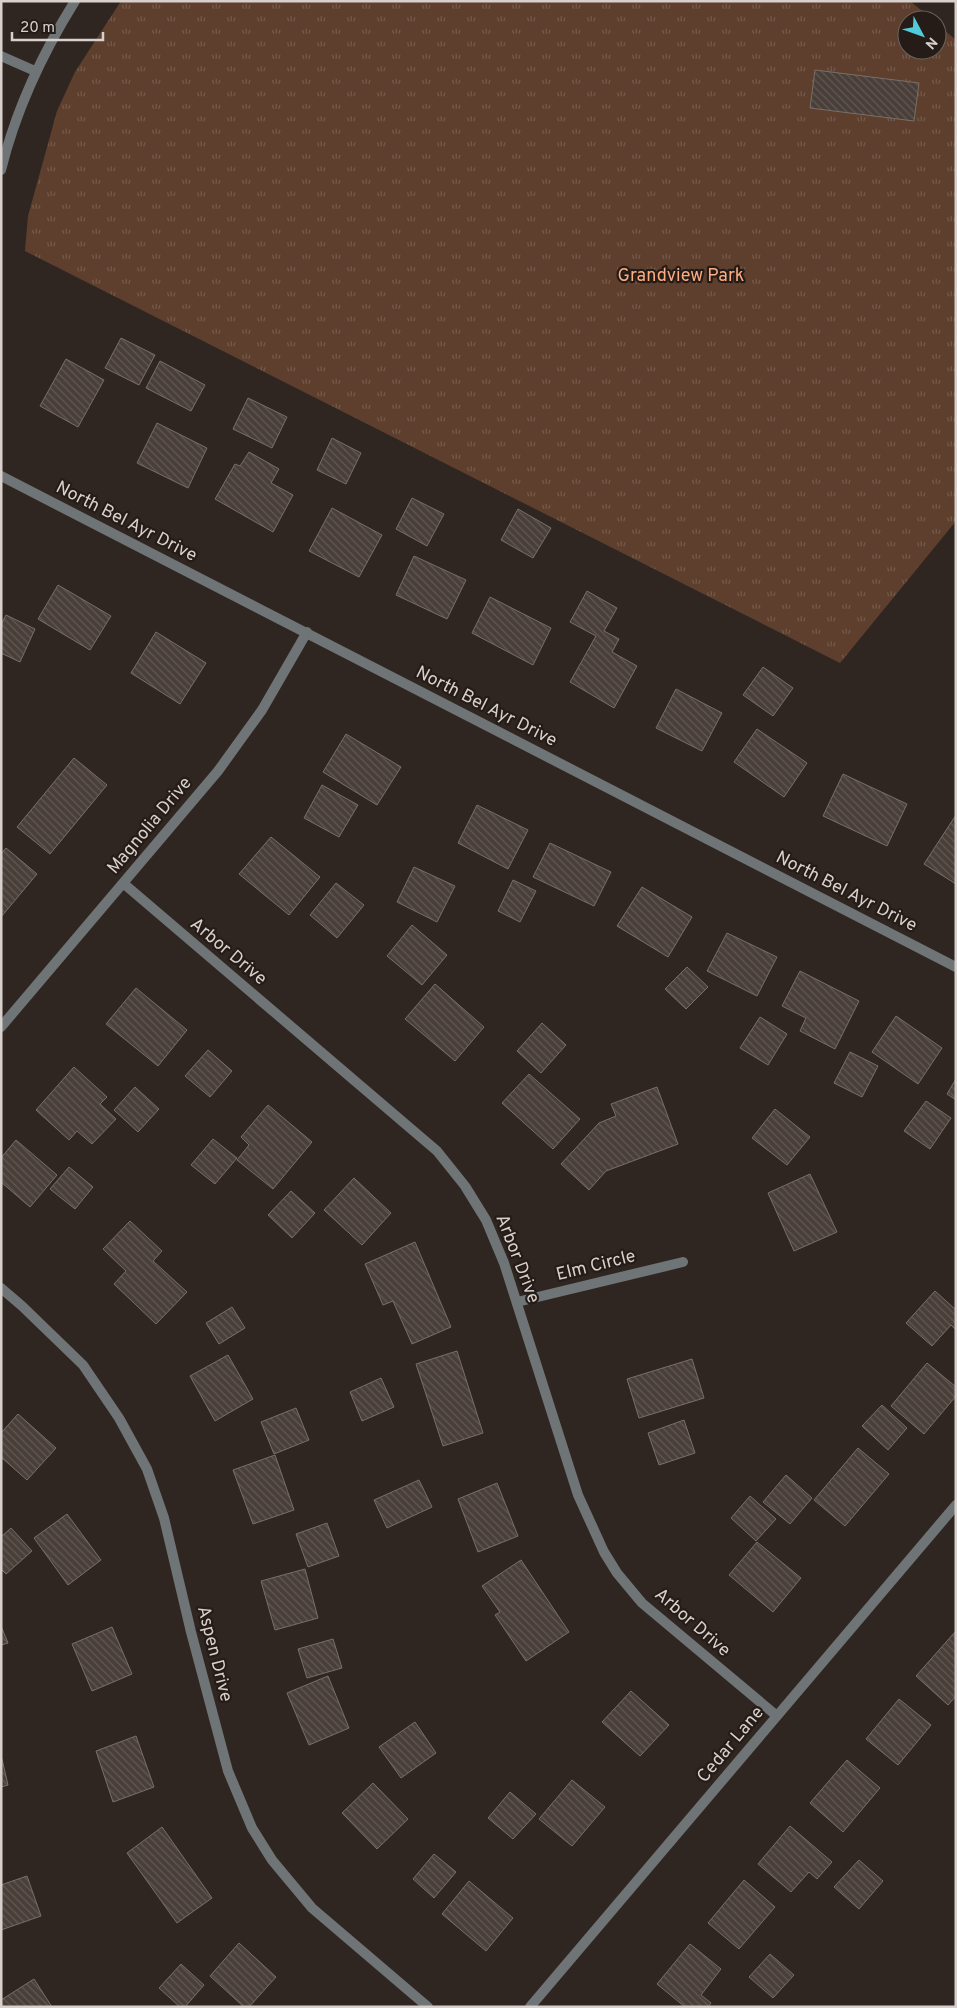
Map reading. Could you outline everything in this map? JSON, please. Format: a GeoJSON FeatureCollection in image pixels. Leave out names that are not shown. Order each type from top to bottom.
{"type":"FeatureCollection","features":[{"type":"Feature","properties":{"kind":"street"},"geometry":{"type":"LineString","coordinates":[[1,170],[10,134],[35,71],[75,1]]}},
{"type":"Feature","properties":{"kind":"street"},"geometry":{"type":"LineString","coordinates":[[1,56],[35,71]]}},
{"type":"Feature","properties":{"kind":"street","name":"North Bel Ayr Drive"},"geometry":{"type":"LineString","coordinates":[[1,476],[956,967]]}},
{"type":"Feature","properties":{"kind":"street","name":"Magnolia Drive"},"geometry":{"type":"LineString","coordinates":[[1,1027],[218,771],[262,710],[307,632]]}},
{"type":"Feature","properties":{"kind":"street","name":"Arbor Drive"},"geometry":{"type":"LineString","coordinates":[[123,883],[437,1152],[465,1186],[486,1220],[504,1263],[578,1494],[604,1552],[617,1573],[642,1603],[777,1716]]}},
{"type":"Feature","properties":{"kind":"street","name":"Elm Circle"},"geometry":{"type":"LineString","coordinates":[[517,1302],[682,1262]]}},
{"type":"Feature","properties":{"kind":"street","name":"Aspen Drive"},"geometry":{"type":"LineString","coordinates":[[1,1288],[83,1365],[119,1418],[147,1469],[164,1518],[191,1632],[228,1771],[252,1828],[272,1860],[312,1908],[428,2007]]}},
{"type":"Feature","properties":{"kind":"street","name":"Cedar Lane"},"geometry":{"type":"LineString","coordinates":[[530,2007],[956,1505]]}},
{"type":"Feature","properties":{"kind":"green space","name":"Grandview Park"},"geometry":{"type":"Polygon","coordinates":[[[121,1],[910,1],[921,10],[897,10],[897,60],[947,60],[947,32],[956,40],[956,521],[840,663],[25,251],[28,216],[57,111],[75,72],[121,1]]]}},
{"type":"Feature","properties":{"kind":"building"},"geometry":{"type":"Polygon","coordinates":[[[815,70],[919,83],[914,121],[810,108],[815,70]]]}},
{"type":"Feature","properties":{"kind":"building"},"geometry":{"type":"Polygon","coordinates":[[[121,338],[155,355],[139,385],[105,368],[121,338]]]}},
{"type":"Feature","properties":{"kind":"building"},"geometry":{"type":"Polygon","coordinates":[[[66,359],[104,380],[78,427],[40,406],[66,359]]]}},
{"type":"Feature","properties":{"kind":"building"},"geometry":{"type":"Polygon","coordinates":[[[160,361],[205,385],[191,411],[146,388],[160,361]]]}},
{"type":"Feature","properties":{"kind":"building"},"geometry":{"type":"Polygon","coordinates":[[[248,398],[287,417],[272,448],[233,429],[248,398]]]}},
{"type":"Feature","properties":{"kind":"building"},"geometry":{"type":"Polygon","coordinates":[[[157,423],[207,448],[188,488],[137,463],[157,423]]]}},
{"type":"Feature","properties":{"kind":"building"},"geometry":{"type":"Polygon","coordinates":[[[332,438],[361,453],[346,484],[317,470],[332,438]]]}},
{"type":"Feature","properties":{"kind":"building"},"geometry":{"type":"Polygon","coordinates":[[[249,452],[279,469],[271,483],[293,495],[273,532],[215,499],[235,464],[240,466],[249,452]]]}},
{"type":"Feature","properties":{"kind":"building"},"geometry":{"type":"Polygon","coordinates":[[[412,498],[444,514],[427,546],[396,529],[412,498]]]}},
{"type":"Feature","properties":{"kind":"building"},"geometry":{"type":"Polygon","coordinates":[[[332,508],[382,535],[359,577],[309,551],[332,508]]]}},
{"type":"Feature","properties":{"kind":"building"},"geometry":{"type":"Polygon","coordinates":[[[518,509],[551,528],[533,558],[501,540],[518,509]]]}},
{"type":"Feature","properties":{"kind":"building"},"geometry":{"type":"Polygon","coordinates":[[[414,556],[466,580],[447,619],[396,595],[414,556]]]}},
{"type":"Feature","properties":{"kind":"building"},"geometry":{"type":"Polygon","coordinates":[[[58,585],[111,616],[90,650],[38,619],[58,585]]]}},
{"type":"Feature","properties":{"kind":"building"},"geometry":{"type":"Polygon","coordinates":[[[587,591],[617,608],[604,631],[619,639],[612,652],[637,666],[614,708],[570,682],[596,636],[570,622],[587,591]]]}},
{"type":"Feature","properties":{"kind":"building"},"geometry":{"type":"Polygon","coordinates":[[[490,597],[551,628],[533,665],[472,633],[490,597]]]}},
{"type":"Feature","properties":{"kind":"building"},"geometry":{"type":"Polygon","coordinates":[[[6,615],[35,629],[20,662],[1,653],[1,625],[6,615]]]}},
{"type":"Feature","properties":{"kind":"building"},"geometry":{"type":"Polygon","coordinates":[[[156,632],[206,663],[180,704],[131,673],[156,632]]]}},
{"type":"Feature","properties":{"kind":"building"},"geometry":{"type":"Polygon","coordinates":[[[763,667],[793,688],[773,716],[743,695],[763,667]]]}},
{"type":"Feature","properties":{"kind":"building"},"geometry":{"type":"Polygon","coordinates":[[[676,689],[722,713],[702,751],[656,728],[676,689]]]}},
{"type":"Feature","properties":{"kind":"building"},"geometry":{"type":"Polygon","coordinates":[[[757,729],[807,763],[784,797],[734,762],[757,729]]]}},
{"type":"Feature","properties":{"kind":"building"},"geometry":{"type":"Polygon","coordinates":[[[346,734],[401,767],[377,805],[323,772],[346,734]]]}},
{"type":"Feature","properties":{"kind":"building"},"geometry":{"type":"Polygon","coordinates":[[[74,758],[107,785],[50,854],[17,827],[74,758]]]}},
{"type":"Feature","properties":{"kind":"building"},"geometry":{"type":"Polygon","coordinates":[[[843,774],[907,804],[887,846],[823,816],[843,774]]]}},
{"type":"Feature","properties":{"kind":"building"},"geometry":{"type":"Polygon","coordinates":[[[322,785],[358,805],[339,837],[304,818],[322,785]]]}},
{"type":"Feature","properties":{"kind":"building"},"geometry":{"type":"Polygon","coordinates":[[[477,805],[528,830],[508,869],[458,843],[477,805]]]}},
{"type":"Feature","properties":{"kind":"building"},"geometry":{"type":"Polygon","coordinates":[[[956,815],[956,884],[924,864],[956,815]]]}},
{"type":"Feature","properties":{"kind":"building"},"geometry":{"type":"Polygon","coordinates":[[[271,837],[320,877],[289,915],[239,874],[271,837]]]}},
{"type":"Feature","properties":{"kind":"building"},"geometry":{"type":"Polygon","coordinates":[[[550,843],[611,872],[594,906],[533,877],[550,843]]]}},
{"type":"Feature","properties":{"kind":"building"},"geometry":{"type":"Polygon","coordinates":[[[6,848],[37,874],[1,917],[1,854],[6,848]]]}},
{"type":"Feature","properties":{"kind":"building"},"geometry":{"type":"Polygon","coordinates":[[[414,867],[455,886],[437,922],[397,902],[414,867]]]}},
{"type":"Feature","properties":{"kind":"building"},"geometry":{"type":"Polygon","coordinates":[[[513,880],[536,891],[520,922],[498,911],[513,880]]]}},
{"type":"Feature","properties":{"kind":"building"},"geometry":{"type":"Polygon","coordinates":[[[336,883],[364,905],[337,938],[310,915],[336,883]]]}},
{"type":"Feature","properties":{"kind":"building"},"geometry":{"type":"Polygon","coordinates":[[[642,887],[692,917],[668,957],[617,926],[642,887]]]}},
{"type":"Feature","properties":{"kind":"building"},"geometry":{"type":"Polygon","coordinates":[[[412,925],[447,955],[422,985],[387,956],[412,925]]]}},
{"type":"Feature","properties":{"kind":"building"},"geometry":{"type":"Polygon","coordinates":[[[727,933],[777,957],[757,996],[707,971],[727,933]]]}},
{"type":"Feature","properties":{"kind":"building"},"geometry":{"type":"Polygon","coordinates":[[[687,967],[708,987],[686,1009],[665,989],[687,967]]]}},
{"type":"Feature","properties":{"kind":"building"},"geometry":{"type":"Polygon","coordinates":[[[800,971],[859,1001],[835,1049],[800,1031],[806,1018],[782,1006],[800,971]]]}},
{"type":"Feature","properties":{"kind":"building"},"geometry":{"type":"Polygon","coordinates":[[[435,984],[484,1027],[455,1061],[405,1019],[435,984]]]}},
{"type":"Feature","properties":{"kind":"building"},"geometry":{"type":"Polygon","coordinates":[[[136,988],[187,1030],[158,1066],[106,1024],[136,988]]]}},
{"type":"Feature","properties":{"kind":"building"},"geometry":{"type":"Polygon","coordinates":[[[896,1016],[942,1048],[918,1084],[872,1052],[896,1016]]]}},
{"type":"Feature","properties":{"kind":"building"},"geometry":{"type":"Polygon","coordinates":[[[760,1017],[787,1034],[768,1065],[740,1048],[760,1017]]]}},
{"type":"Feature","properties":{"kind":"building"},"geometry":{"type":"Polygon","coordinates":[[[542,1023],[566,1045],[541,1073],[517,1051],[542,1023]]]}},
{"type":"Feature","properties":{"kind":"building"},"geometry":{"type":"Polygon","coordinates":[[[208,1050],[232,1071],[210,1097],[185,1076],[208,1050]]]}},
{"type":"Feature","properties":{"kind":"building"},"geometry":{"type":"Polygon","coordinates":[[[850,1052],[878,1066],[862,1097],[834,1083],[850,1052]]]}},
{"type":"Feature","properties":{"kind":"building"},"geometry":{"type":"Polygon","coordinates":[[[74,1067],[107,1097],[100,1104],[116,1119],[92,1144],[77,1131],[69,1140],[36,1110],[74,1067]]]}},
{"type":"Feature","properties":{"kind":"building"},"geometry":{"type":"Polygon","coordinates":[[[529,1074],[580,1119],[553,1149],[502,1103],[529,1074]]]}},
{"type":"Feature","properties":{"kind":"building"},"geometry":{"type":"Polygon","coordinates":[[[956,1079],[956,1100],[947,1094],[956,1079]]]}},
{"type":"Feature","properties":{"kind":"building"},"geometry":{"type":"Polygon","coordinates":[[[135,1087],[159,1109],[138,1132],[114,1110],[135,1087]]]}},
{"type":"Feature","properties":{"kind":"building"},"geometry":{"type":"Polygon","coordinates":[[[657,1087],[678,1144],[606,1171],[589,1190],[561,1164],[599,1123],[616,1116],[611,1104],[657,1087]]]}},
{"type":"Feature","properties":{"kind":"building"},"geometry":{"type":"Polygon","coordinates":[[[926,1101],[951,1118],[930,1149],[904,1131],[926,1101]]]}},
{"type":"Feature","properties":{"kind":"building"},"geometry":{"type":"Polygon","coordinates":[[[268,1105],[312,1142],[273,1189],[237,1160],[249,1145],[241,1137],[268,1105]]]}},
{"type":"Feature","properties":{"kind":"building"},"geometry":{"type":"Polygon","coordinates":[[[775,1109],[810,1137],[787,1165],[752,1138],[775,1109]]]}},
{"type":"Feature","properties":{"kind":"building"},"geometry":{"type":"Polygon","coordinates":[[[213,1139],[237,1158],[215,1184],[191,1165],[213,1139]]]}},
{"type":"Feature","properties":{"kind":"building"},"geometry":{"type":"Polygon","coordinates":[[[16,1140],[57,1175],[30,1207],[1,1182],[1,1158],[16,1140]]]}},
{"type":"Feature","properties":{"kind":"building"},"geometry":{"type":"Polygon","coordinates":[[[69,1167],[93,1187],[75,1209],[50,1189],[69,1167]]]}},
{"type":"Feature","properties":{"kind":"building"},"geometry":{"type":"Polygon","coordinates":[[[810,1174],[837,1232],[794,1251],[768,1193],[810,1174]]]}},
{"type":"Feature","properties":{"kind":"building"},"geometry":{"type":"Polygon","coordinates":[[[354,1178],[391,1213],[362,1245],[324,1210],[354,1178]]]}},
{"type":"Feature","properties":{"kind":"building"},"geometry":{"type":"Polygon","coordinates":[[[291,1191],[315,1213],[292,1238],[268,1215],[291,1191]]]}},
{"type":"Feature","properties":{"kind":"building"},"geometry":{"type":"Polygon","coordinates":[[[130,1221],[162,1251],[153,1261],[187,1292],[156,1324],[114,1284],[126,1271],[103,1249],[130,1221]]]}},
{"type":"Feature","properties":{"kind":"building"},"geometry":{"type":"Polygon","coordinates":[[[415,1242],[451,1327],[412,1344],[393,1301],[383,1305],[365,1264],[415,1242]]]}},
{"type":"Feature","properties":{"kind":"building"},"geometry":{"type":"Polygon","coordinates":[[[935,1291],[956,1310],[956,1330],[951,1325],[932,1346],[906,1323],[935,1291]]]}},
{"type":"Feature","properties":{"kind":"building"},"geometry":{"type":"Polygon","coordinates":[[[232,1307],[245,1328],[219,1344],[206,1323],[232,1307]]]}},
{"type":"Feature","properties":{"kind":"building"},"geometry":{"type":"Polygon","coordinates":[[[457,1351],[483,1433],[443,1446],[416,1364],[457,1351]]]}},
{"type":"Feature","properties":{"kind":"building"},"geometry":{"type":"Polygon","coordinates":[[[228,1355],[253,1399],[215,1421],[190,1376],[228,1355]]]}},
{"type":"Feature","properties":{"kind":"building"},"geometry":{"type":"Polygon","coordinates":[[[692,1359],[704,1398],[639,1418],[627,1379],[692,1359]]]}},
{"type":"Feature","properties":{"kind":"building"},"geometry":{"type":"Polygon","coordinates":[[[927,1363],[956,1387],[956,1396],[924,1434],[891,1406],[927,1363]]]}},
{"type":"Feature","properties":{"kind":"building"},"geometry":{"type":"Polygon","coordinates":[[[381,1378],[394,1407],[362,1421],[350,1392],[381,1378]]]}},
{"type":"Feature","properties":{"kind":"building"},"geometry":{"type":"Polygon","coordinates":[[[882,1405],[907,1428],[888,1450],[862,1426],[882,1405]]]}},
{"type":"Feature","properties":{"kind":"building"},"geometry":{"type":"Polygon","coordinates":[[[296,1408],[309,1440],[274,1454],[261,1422],[296,1408]]]}},
{"type":"Feature","properties":{"kind":"building"},"geometry":{"type":"Polygon","coordinates":[[[18,1414],[56,1448],[27,1480],[1,1457],[1,1433],[18,1414]]]}},
{"type":"Feature","properties":{"kind":"building"},"geometry":{"type":"Polygon","coordinates":[[[684,1420],[695,1453],[659,1465],[648,1433],[684,1420]]]}},
{"type":"Feature","properties":{"kind":"building"},"geometry":{"type":"Polygon","coordinates":[[[858,1448],[889,1474],[845,1526],[814,1500],[858,1448]]]}},
{"type":"Feature","properties":{"kind":"building"},"geometry":{"type":"Polygon","coordinates":[[[275,1455],[294,1510],[253,1524],[233,1470],[275,1455]]]}},
{"type":"Feature","properties":{"kind":"building"},"geometry":{"type":"Polygon","coordinates":[[[786,1475],[812,1498],[790,1524],[763,1502],[786,1475]]]}},
{"type":"Feature","properties":{"kind":"building"},"geometry":{"type":"Polygon","coordinates":[[[419,1480],[432,1507],[387,1528],[374,1500],[419,1480]]]}},
{"type":"Feature","properties":{"kind":"building"},"geometry":{"type":"Polygon","coordinates":[[[497,1483],[518,1536],[478,1552],[458,1499],[497,1483]]]}},
{"type":"Feature","properties":{"kind":"building"},"geometry":{"type":"Polygon","coordinates":[[[750,1496],[776,1519],[756,1541],[731,1518],[750,1496]]]}},
{"type":"Feature","properties":{"kind":"building"},"geometry":{"type":"Polygon","coordinates":[[[67,1514],[101,1560],[68,1585],[34,1538],[67,1514]]]}},
{"type":"Feature","properties":{"kind":"building"},"geometry":{"type":"Polygon","coordinates":[[[327,1523],[339,1556],[308,1567],[296,1534],[327,1523]]]}},
{"type":"Feature","properties":{"kind":"building"},"geometry":{"type":"Polygon","coordinates":[[[11,1528],[32,1551],[6,1574],[1,1569],[1,1537],[11,1528]]]}},
{"type":"Feature","properties":{"kind":"building"},"geometry":{"type":"Polygon","coordinates":[[[757,1542],[801,1578],[773,1612],[729,1575],[757,1542]]]}},
{"type":"Feature","properties":{"kind":"building"},"geometry":{"type":"Polygon","coordinates":[[[521,1560],[569,1632],[526,1661],[495,1615],[500,1612],[482,1586],[521,1560]]]}},
{"type":"Feature","properties":{"kind":"building"},"geometry":{"type":"Polygon","coordinates":[[[305,1569],[318,1618],[275,1630],[261,1581],[305,1569]]]}},
{"type":"Feature","properties":{"kind":"building"},"geometry":{"type":"Polygon","coordinates":[[[1,1626],[8,1643],[1,1645],[1,1626]]]}},
{"type":"Feature","properties":{"kind":"building"},"geometry":{"type":"Polygon","coordinates":[[[112,1627],[132,1674],[92,1691],[72,1644],[112,1627]]]}},
{"type":"Feature","properties":{"kind":"building"},"geometry":{"type":"Polygon","coordinates":[[[955,1632],[956,1696],[948,1705],[916,1676],[955,1632]]]}},
{"type":"Feature","properties":{"kind":"building"},"geometry":{"type":"Polygon","coordinates":[[[333,1639],[342,1668],[307,1678],[298,1649],[333,1639]]]}},
{"type":"Feature","properties":{"kind":"building"},"geometry":{"type":"Polygon","coordinates":[[[328,1676],[349,1728],[309,1745],[287,1693],[328,1676]]]}},
{"type":"Feature","properties":{"kind":"building"},"geometry":{"type":"Polygon","coordinates":[[[631,1691],[669,1725],[640,1756],[602,1722],[631,1691]]]}},
{"type":"Feature","properties":{"kind":"building"},"geometry":{"type":"Polygon","coordinates":[[[899,1699],[931,1725],[898,1765],[866,1739],[899,1699]]]}},
{"type":"Feature","properties":{"kind":"building"},"geometry":{"type":"Polygon","coordinates":[[[415,1722],[436,1753],[401,1778],[379,1747],[415,1722]]]}},
{"type":"Feature","properties":{"kind":"building"},"geometry":{"type":"Polygon","coordinates":[[[136,1736],[154,1787],[113,1802],[96,1751],[136,1736]]]}},
{"type":"Feature","properties":{"kind":"building"},"geometry":{"type":"Polygon","coordinates":[[[1,1760],[8,1785],[1,1787],[1,1760]]]}},
{"type":"Feature","properties":{"kind":"building"},"geometry":{"type":"Polygon","coordinates":[[[847,1760],[880,1788],[843,1832],[810,1803],[847,1760]]]}},
{"type":"Feature","properties":{"kind":"building"},"geometry":{"type":"Polygon","coordinates":[[[572,1780],[605,1807],[572,1846],[539,1819],[572,1780]]]}},
{"type":"Feature","properties":{"kind":"building"},"geometry":{"type":"Polygon","coordinates":[[[373,1783],[408,1819],[377,1849],[342,1813],[373,1783]]]}},
{"type":"Feature","properties":{"kind":"building"},"geometry":{"type":"Polygon","coordinates":[[[510,1792],[536,1814],[513,1839],[488,1818],[510,1792]]]}},
{"type":"Feature","properties":{"kind":"building"},"geometry":{"type":"Polygon","coordinates":[[[790,1826],[832,1862],[817,1879],[809,1872],[791,1892],[758,1864],[790,1826]]]}},
{"type":"Feature","properties":{"kind":"building"},"geometry":{"type":"Polygon","coordinates":[[[162,1827],[212,1898],[177,1923],[127,1853],[162,1827]]]}},
{"type":"Feature","properties":{"kind":"building"},"geometry":{"type":"Polygon","coordinates":[[[434,1854],[456,1872],[434,1898],[413,1879],[434,1854]]]}},
{"type":"Feature","properties":{"kind":"building"},"geometry":{"type":"Polygon","coordinates":[[[859,1860],[883,1881],[859,1909],[834,1887],[859,1860]]]}},
{"type":"Feature","properties":{"kind":"building"},"geometry":{"type":"Polygon","coordinates":[[[27,1876],[41,1916],[1,1930],[1,1885],[27,1876]]]}},
{"type":"Feature","properties":{"kind":"building"},"geometry":{"type":"Polygon","coordinates":[[[744,1880],[775,1907],[739,1949],[708,1923],[744,1880]]]}},
{"type":"Feature","properties":{"kind":"building"},"geometry":{"type":"Polygon","coordinates":[[[469,1881],[513,1918],[486,1951],[442,1914],[469,1881]]]}},
{"type":"Feature","properties":{"kind":"building"},"geometry":{"type":"Polygon","coordinates":[[[239,1943],[276,1977],[249,2007],[244,2007],[210,1976],[239,1943]]]}},
{"type":"Feature","properties":{"kind":"building"},"geometry":{"type":"Polygon","coordinates":[[[690,1944],[721,1969],[701,1995],[711,2003],[708,2007],[685,2007],[657,1984],[690,1944]]]}},
{"type":"Feature","properties":{"kind":"building"},"geometry":{"type":"Polygon","coordinates":[[[770,1954],[794,1975],[773,1998],[749,1977],[770,1954]]]}},
{"type":"Feature","properties":{"kind":"building"},"geometry":{"type":"Polygon","coordinates":[[[181,1964],[204,1985],[185,2007],[180,2007],[159,1988],[181,1964]]]}},
{"type":"Feature","properties":{"kind":"building"},"geometry":{"type":"Polygon","coordinates":[[[34,1979],[52,2007],[1,2007],[1,2000],[34,1979]]]}}]}
